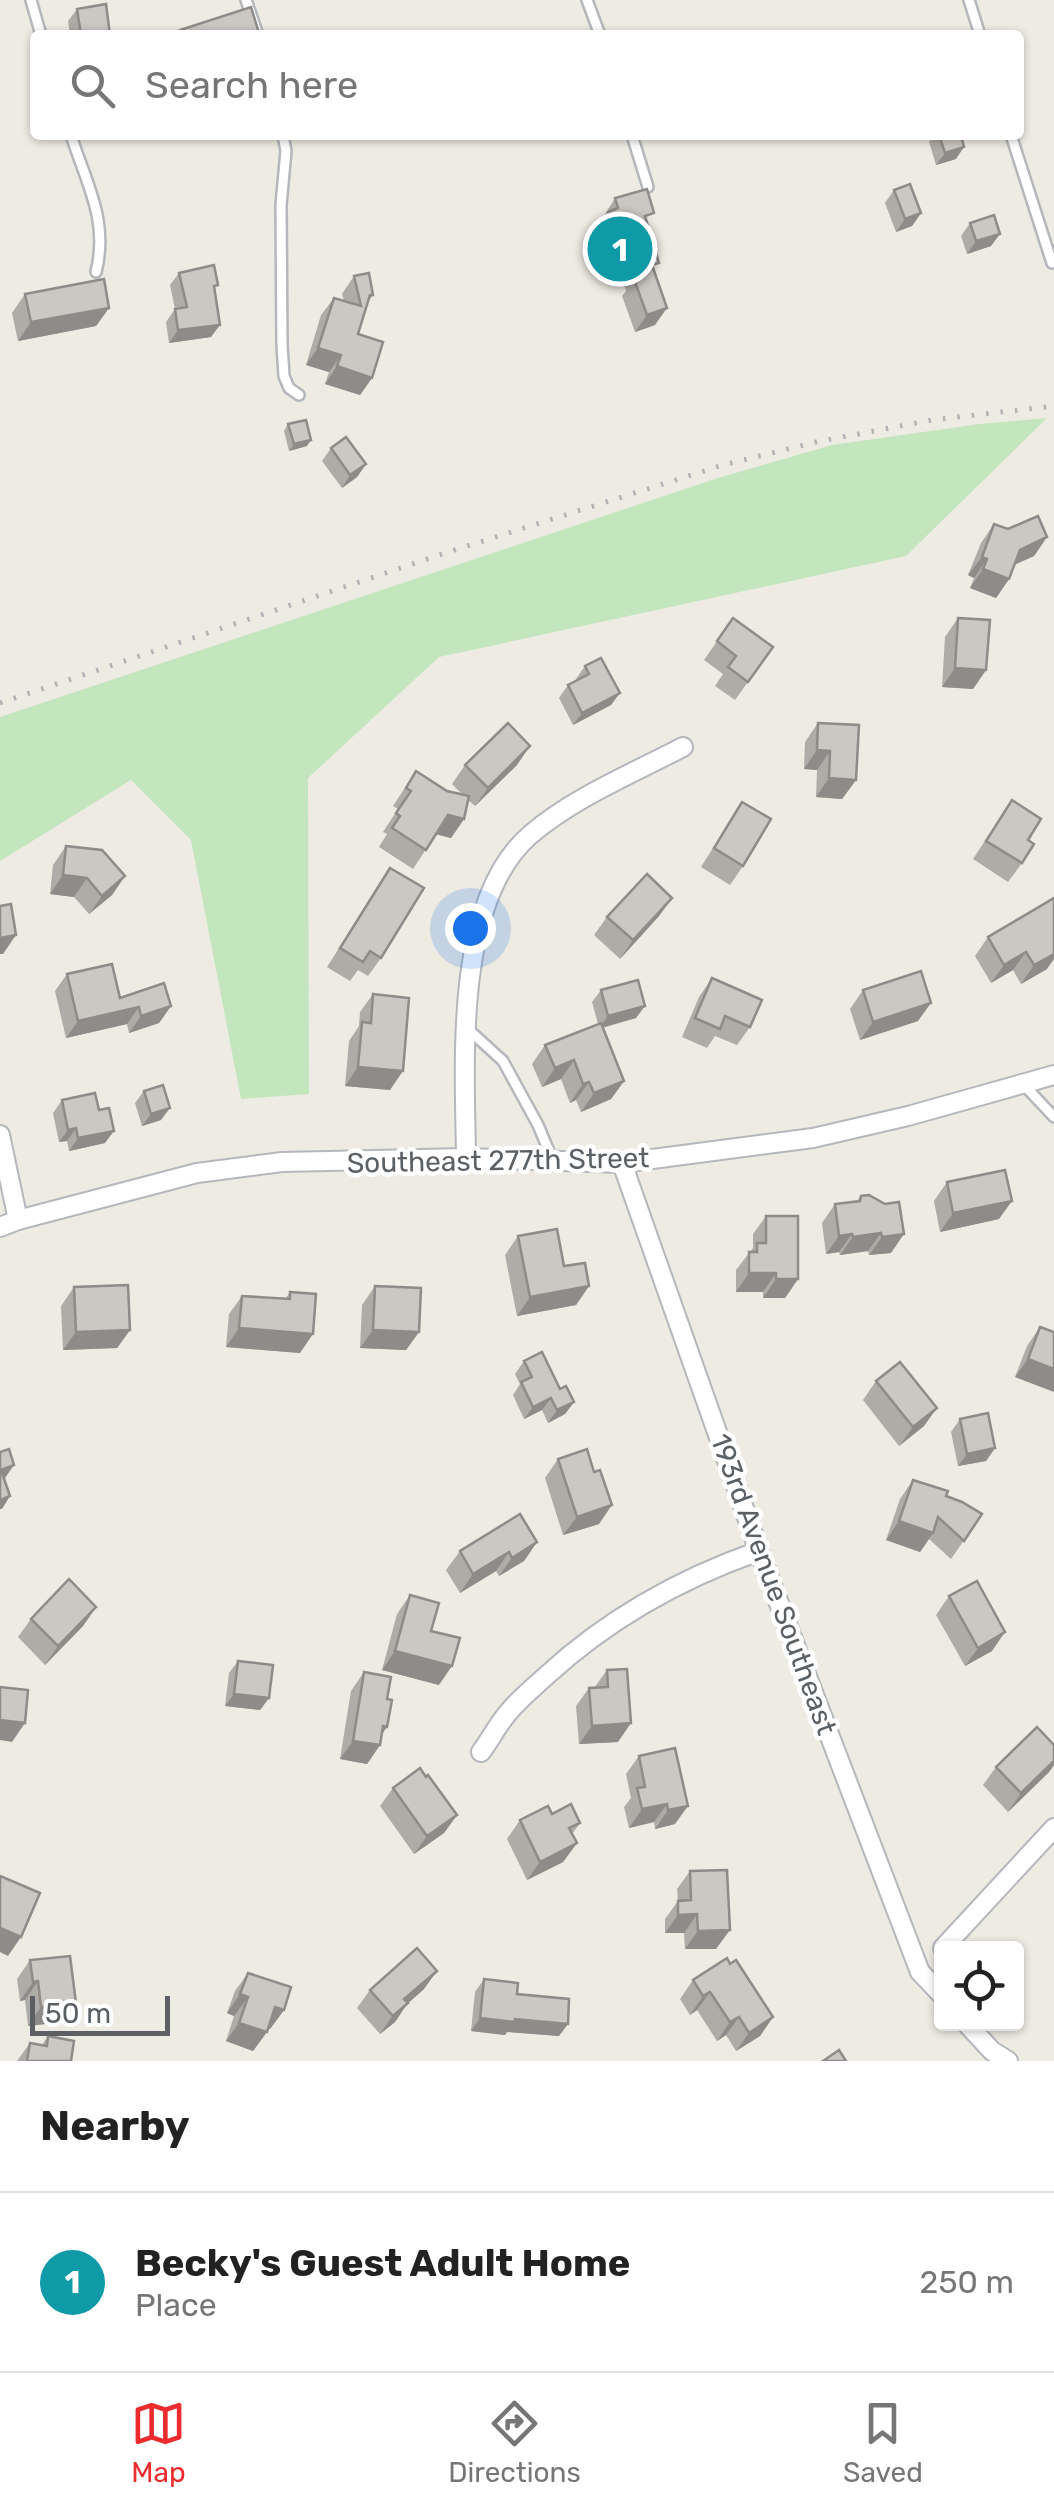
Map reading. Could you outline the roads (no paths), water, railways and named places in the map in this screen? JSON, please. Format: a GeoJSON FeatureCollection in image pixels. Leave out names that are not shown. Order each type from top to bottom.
{"type":"FeatureCollection","features":[{"type":"Feature","properties":{"kind":"street"},"geometry":{"type":"LineString","coordinates":[[466,1158],[464,1057],[471,965],[484,908],[508,859],[548,821],[683,747]]}},
{"type":"Feature","properties":{"kind":"street","name":"Southeast 277th Street"},"geometry":{"type":"LineString","coordinates":[[0,1227],[198,1173],[282,1162],[466,1158],[622,1164],[813,1138],[1054,1075]]}},
{"type":"Feature","properties":{"kind":"street"},"geometry":{"type":"LineString","coordinates":[[0,1135],[18,1220]]}},
{"type":"Feature","properties":{"kind":"street","name":"193rd Avenue Southeast"},"geometry":{"type":"LineString","coordinates":[[622,1164],[759,1551],[920,1972],[934,1987]]}},
{"type":"Feature","properties":{"kind":"street"},"geometry":{"type":"LineString","coordinates":[[481,1752],[508,1712],[573,1651],[623,1614],[699,1574],[759,1551]]}},
{"type":"Feature","properties":{"kind":"street"},"geometry":{"type":"LineString","coordinates":[[949,1941],[1054,1828]]}},
{"type":"Feature","properties":{"kind":"street"},"geometry":{"type":"LineString","coordinates":[[920,1972],[934,1957]]}},
{"type":"Feature","properties":{"kind":"street"},"geometry":{"type":"LineString","coordinates":[[974,2031],[1008,2061]]}},
{"type":"Feature","properties":{"kind":"lane"},"geometry":{"type":"LineString","coordinates":[[31,0],[40,30]]}},
{"type":"Feature","properties":{"kind":"lane"},"geometry":{"type":"LineString","coordinates":[[246,0],[256,30]]}},
{"type":"Feature","properties":{"kind":"lane"},"geometry":{"type":"LineString","coordinates":[[587,0],[598,30]]}},
{"type":"Feature","properties":{"kind":"lane"},"geometry":{"type":"LineString","coordinates":[[969,0],[978,30]]}},
{"type":"Feature","properties":{"kind":"lane"},"geometry":{"type":"LineString","coordinates":[[73,140],[101,230],[96,272]]}},
{"type":"Feature","properties":{"kind":"lane"},"geometry":{"type":"LineString","coordinates":[[285,140],[282,346],[284,376],[299,395]]}},
{"type":"Feature","properties":{"kind":"lane"},"geometry":{"type":"LineString","coordinates":[[634,140],[648,186]]}},
{"type":"Feature","properties":{"kind":"lane"},"geometry":{"type":"LineString","coordinates":[[1014,140],[1052,263]]}},
{"type":"Feature","properties":{"kind":"lane"},"geometry":{"type":"LineString","coordinates":[[466,1028],[503,1061],[553,1161]]}},
{"type":"Feature","properties":{"kind":"lane"},"geometry":{"type":"LineString","coordinates":[[1023,1084],[1054,1117]]}},
{"type":"Feature","properties":{"kind":"railway"},"geometry":{"type":"LineString","coordinates":[[0,703],[445,553],[723,465],[932,420],[1054,406]]}},
{"type":"Feature","properties":{"kind":"place","name":"Becky's Guest Adult Home"},"geometry":{"type":"Point","coordinates":[620,249]}}]}
